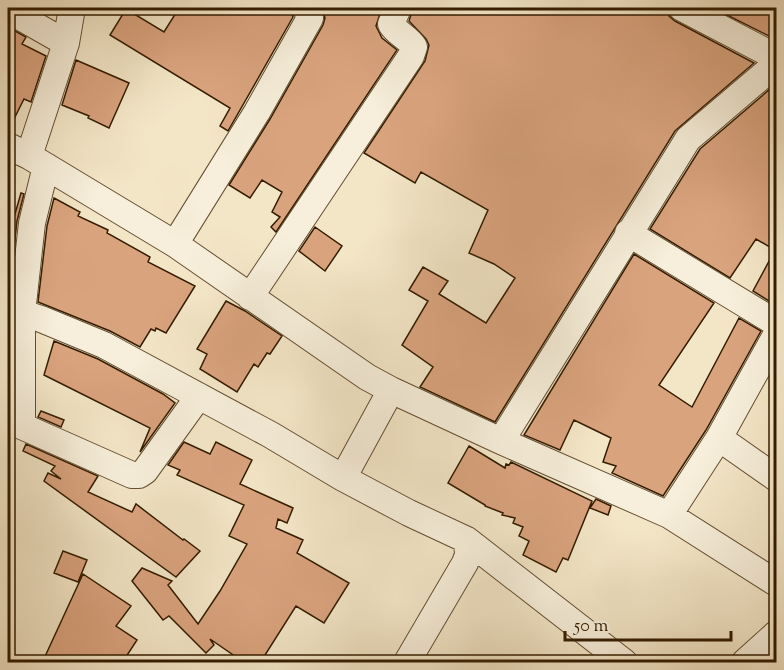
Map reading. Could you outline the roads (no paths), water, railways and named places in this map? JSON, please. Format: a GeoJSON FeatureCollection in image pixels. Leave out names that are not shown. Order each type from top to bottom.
{"type":"FeatureCollection","features":[{"type":"Feature","properties":{"kind":"street"},"geometry":{"type":"LineString","coordinates":[[72,8],[66,43],[27,156],[32,223],[15,311],[15,423],[132,475],[139,475],[146,471],[199,396]]}},
{"type":"Feature","properties":{"kind":"street"},"geometry":{"type":"LineString","coordinates":[[175,244],[257,112],[310,18],[306,8]]}},
{"type":"Feature","properties":{"kind":"street"},"geometry":{"type":"LineString","coordinates":[[250,297],[411,56],[414,47],[411,41],[394,29],[391,24],[398,8]]}},
{"type":"Feature","properties":{"kind":"street"},"geometry":{"type":"LineString","coordinates":[[682,8],[777,57]]}},
{"type":"Feature","properties":{"kind":"street"},"geometry":{"type":"LineString","coordinates":[[8,10],[66,43]]}},
{"type":"Feature","properties":{"kind":"street"},"geometry":{"type":"LineString","coordinates":[[501,441],[688,139],[777,64]]}},
{"type":"Feature","properties":{"kind":"street"},"geometry":{"type":"LineString","coordinates":[[27,156],[175,244],[340,360],[391,390],[669,514],[777,583]]}},
{"type":"Feature","properties":{"kind":"street"},"geometry":{"type":"LineString","coordinates":[[628,233],[777,323]]}},
{"type":"Feature","properties":{"kind":"street"},"geometry":{"type":"LineString","coordinates":[[15,311],[41,319],[104,345],[271,435],[343,478],[467,540],[624,663]]}},
{"type":"Feature","properties":{"kind":"street"},"geometry":{"type":"LineString","coordinates":[[669,514],[774,346]]}},
{"type":"Feature","properties":{"kind":"street"},"geometry":{"type":"LineString","coordinates":[[343,478],[391,390]]}},
{"type":"Feature","properties":{"kind":"street"},"geometry":{"type":"LineString","coordinates":[[718,438],[777,478]]}},
{"type":"Feature","properties":{"kind":"street"},"geometry":{"type":"LineString","coordinates":[[408,663],[465,563],[468,555],[467,540]]}},
{"type":"Feature","properties":{"kind":"street"},"geometry":{"type":"LineString","coordinates":[[745,663],[777,634]]}}]}
